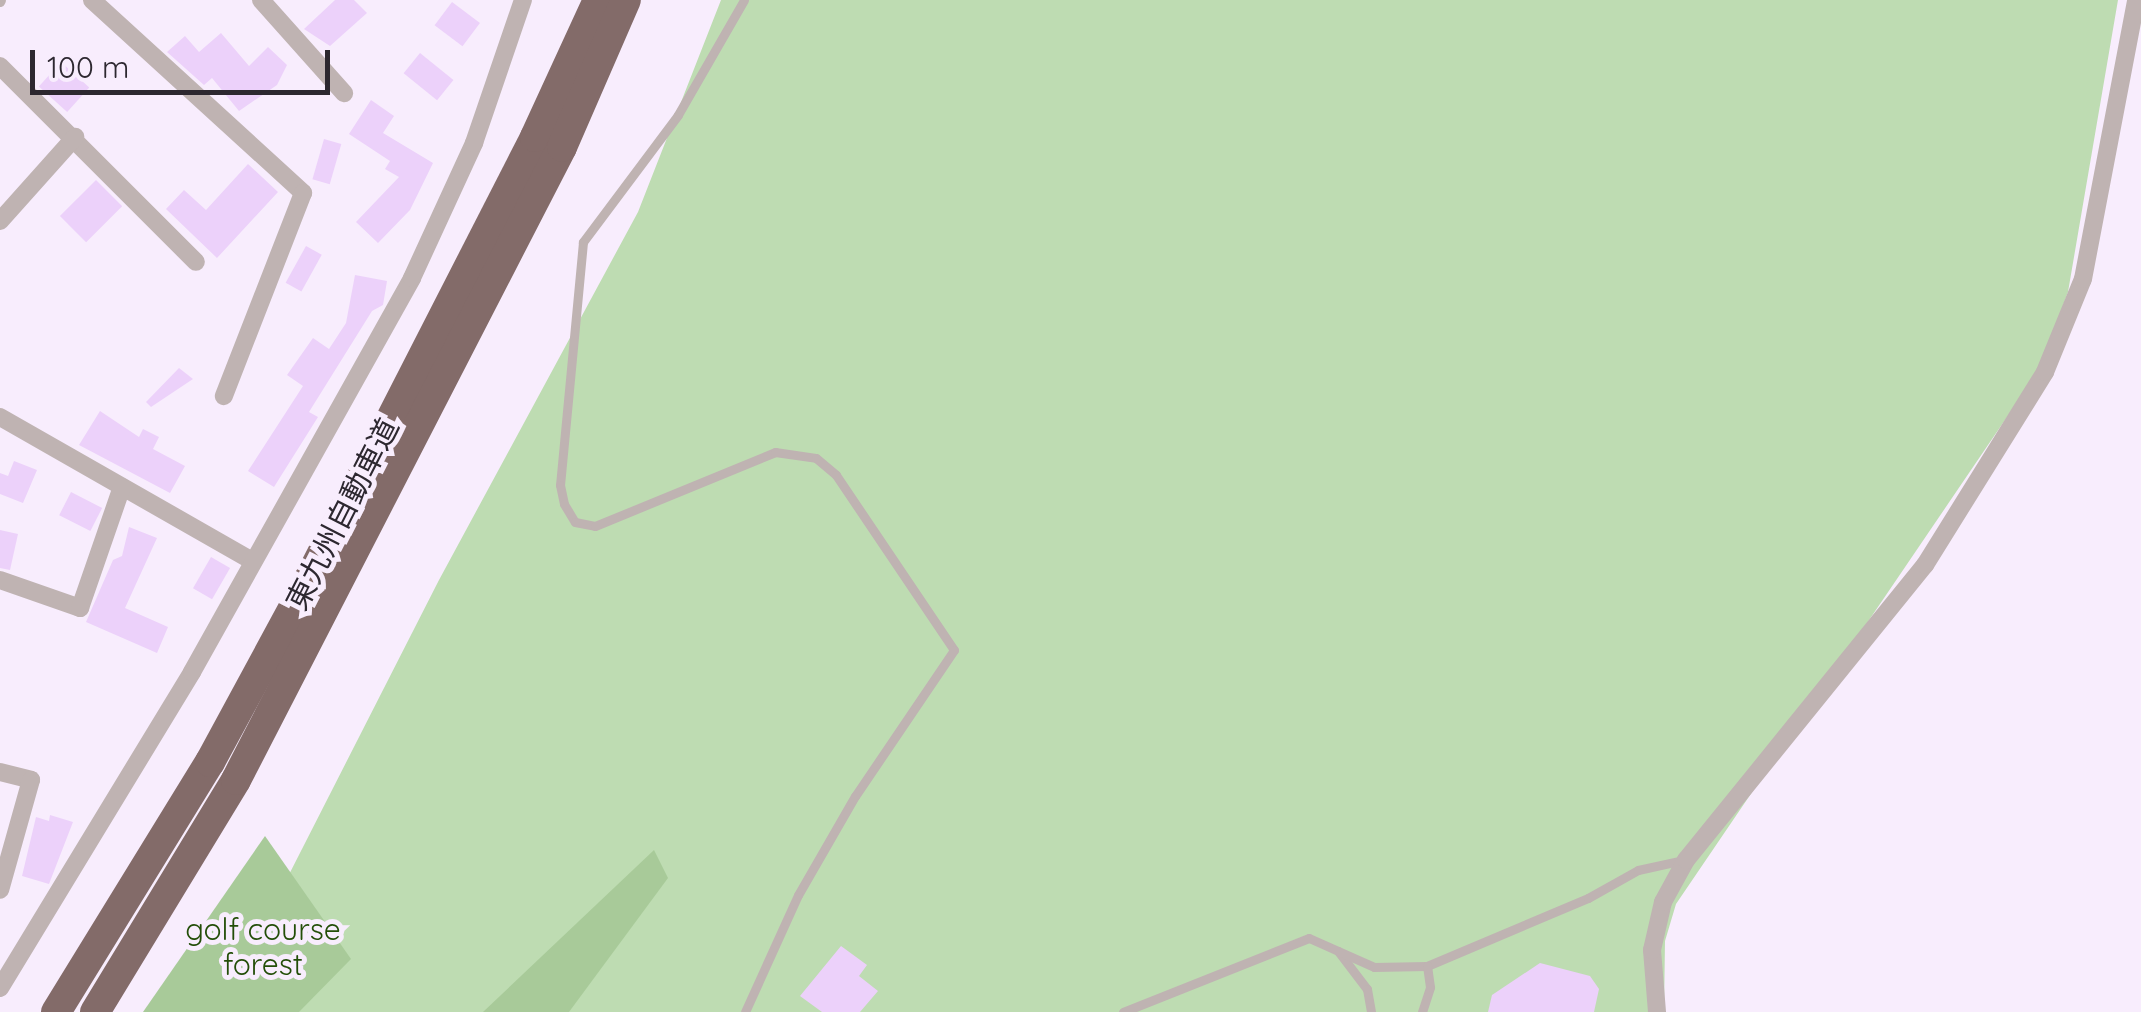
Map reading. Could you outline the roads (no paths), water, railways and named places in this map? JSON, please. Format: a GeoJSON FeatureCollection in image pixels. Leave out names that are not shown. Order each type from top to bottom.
{"type":"FeatureCollection","features":[{"type":"Feature","properties":{"kind":"highway","name":"東九州自動車道"},"geometry":{"type":"LineString","coordinates":[[56,1012],[136,889],[302,592],[535,138],[598,0]]}},
{"type":"Feature","properties":{"kind":"highway","name":"東九州自動車道"},"geometry":{"type":"LineString","coordinates":[[94,1012],[236,780],[562,147],[626,0]]}},
{"type":"Feature","properties":{"kind":"street"},"geometry":{"type":"LineString","coordinates":[[92,0],[303,193],[224,396]]}},
{"type":"Feature","properties":{"kind":"street"},"geometry":{"type":"LineString","coordinates":[[260,0],[344,93]]}},
{"type":"Feature","properties":{"kind":"street"},"geometry":{"type":"LineString","coordinates":[[0,988],[252,561],[412,278],[474,143],[523,0]]}},
{"type":"Feature","properties":{"kind":"street"},"geometry":{"type":"LineString","coordinates":[[1656,1012],[1652,950],[1662,902],[1686,860],[1926,565],[2045,372],[2083,279],[2136,0]]}},
{"type":"Feature","properties":{"kind":"street"},"geometry":{"type":"LineString","coordinates":[[0,66],[196,262]]}},
{"type":"Feature","properties":{"kind":"street"},"geometry":{"type":"LineString","coordinates":[[0,221],[75,138]]}},
{"type":"Feature","properties":{"kind":"street"},"geometry":{"type":"LineString","coordinates":[[0,417],[252,561]]}},
{"type":"Feature","properties":{"kind":"street"},"geometry":{"type":"LineString","coordinates":[[0,580],[80,608],[122,487]]}},
{"type":"Feature","properties":{"kind":"street"},"geometry":{"type":"LineString","coordinates":[[0,772],[31,780],[0,890]]}},
{"type":"Feature","properties":{"kind":"lane"},"geometry":{"type":"LineString","coordinates":[[744,0],[678,115],[583,242],[560,485],[564,504],[575,522],[595,526],[776,452],[816,458],[836,476],[954,650],[855,796],[798,894],[744,1012]]}},
{"type":"Feature","properties":{"kind":"lane"},"geometry":{"type":"LineString","coordinates":[[1123,1012],[1309,938],[1374,967],[1426,966],[1588,898],[1638,870],[1686,860]]}},
{"type":"Feature","properties":{"kind":"lane"},"geometry":{"type":"LineString","coordinates":[[1336,948],[1368,988],[1371,1012]]}},
{"type":"Feature","properties":{"kind":"lane"},"geometry":{"type":"LineString","coordinates":[[1422,1012],[1430,987],[1426,966]]}},
{"type":"Feature","properties":{"kind":"park label","name":"golf course forest"},"geometry":{"type":"Point","coordinates":[263,946]}}]}
